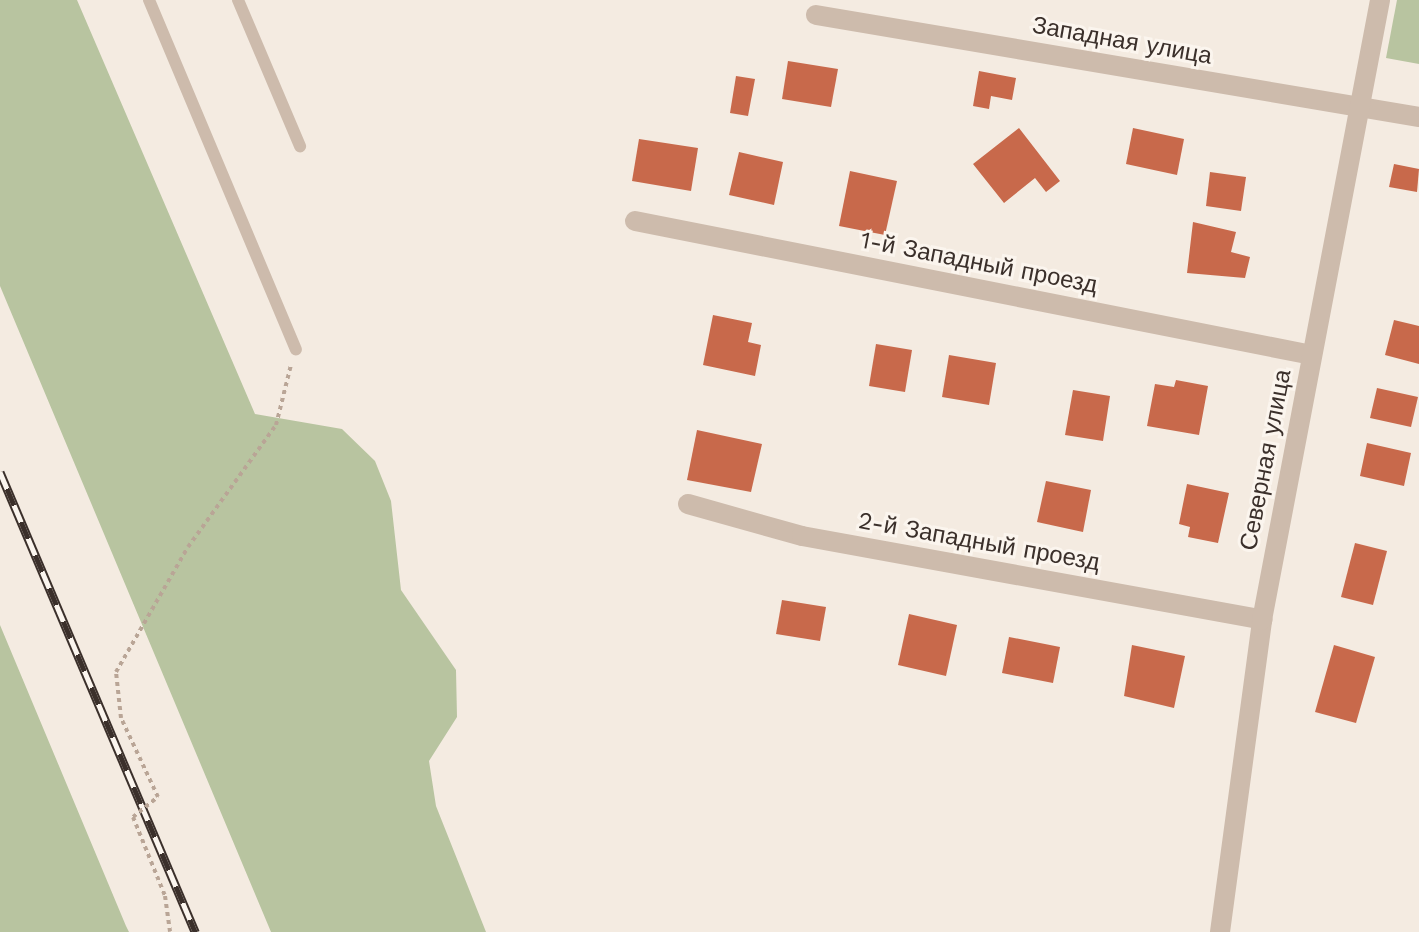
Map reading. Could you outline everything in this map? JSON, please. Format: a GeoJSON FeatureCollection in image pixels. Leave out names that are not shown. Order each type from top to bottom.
{"type":"FeatureCollection","features":[{"type":"Feature","properties":{"kind":"street","name":"Северная улица"},"geometry":{"type":"LineString","coordinates":[[1220,932],[1262,620],[1380,0]]}},
{"type":"Feature","properties":{"kind":"street","name":"Западная улица"},"geometry":{"type":"LineString","coordinates":[[816,15],[1419,117]]}},
{"type":"Feature","properties":{"kind":"street","name":"1-й Западный проезд"},"geometry":{"type":"LineString","coordinates":[[635,221],[1312,355]]}},
{"type":"Feature","properties":{"kind":"street","name":"2-й Западный проезд"},"geometry":{"type":"LineString","coordinates":[[688,504],[802,536],[1262,620]]}},
{"type":"Feature","properties":{"kind":"lane"},"geometry":{"type":"LineString","coordinates":[[149,0],[296,349]]}},
{"type":"Feature","properties":{"kind":"lane"},"geometry":{"type":"LineString","coordinates":[[238,0],[300,146]]}},
{"type":"Feature","properties":{"kind":"path"},"geometry":{"type":"LineString","coordinates":[[170,932],[165,896],[133,817],[158,797],[121,718],[116,672],[188,547],[276,425],[296,349]]}},
{"type":"Feature","properties":{"kind":"green space"},"geometry":{"type":"Polygon","coordinates":[[[0,0],[77,0],[255,414],[342,429],[375,461],[391,501],[401,590],[456,670],[457,717],[429,761],[436,806],[486,932],[271,932],[0,286],[0,0]]]}},
{"type":"Feature","properties":{"kind":"green space"},"geometry":{"type":"Polygon","coordinates":[[[1397,0],[1419,0],[1419,64],[1386,58],[1397,0]]]}},
{"type":"Feature","properties":{"kind":"green space"},"geometry":{"type":"Polygon","coordinates":[[[0,625],[126,926],[129,932],[0,932],[0,625]]]}},
{"type":"Feature","properties":{"kind":"building"},"geometry":{"type":"Polygon","coordinates":[[[788,61],[838,69],[831,107],[782,99],[788,61]]]}},
{"type":"Feature","properties":{"kind":"building"},"geometry":{"type":"Polygon","coordinates":[[[979,71],[1016,78],[1012,100],[991,96],[989,109],[973,106],[979,71]]]}},
{"type":"Feature","properties":{"kind":"building"},"geometry":{"type":"Polygon","coordinates":[[[736,76],[755,79],[748,116],[730,113],[736,76]]]}},
{"type":"Feature","properties":{"kind":"building"},"geometry":{"type":"Polygon","coordinates":[[[1019,128],[1060,181],[1046,192],[1035,178],[1004,203],[973,164],[1019,128]]]}},
{"type":"Feature","properties":{"kind":"building"},"geometry":{"type":"Polygon","coordinates":[[[1133,128],[1184,139],[1177,175],[1126,164],[1133,128]]]}},
{"type":"Feature","properties":{"kind":"building"},"geometry":{"type":"Polygon","coordinates":[[[639,139],[698,148],[691,191],[632,181],[639,139]]]}},
{"type":"Feature","properties":{"kind":"building"},"geometry":{"type":"Polygon","coordinates":[[[739,152],[783,162],[774,205],[729,195],[739,152]]]}},
{"type":"Feature","properties":{"kind":"building"},"geometry":{"type":"Polygon","coordinates":[[[1394,164],[1419,169],[1417,192],[1389,187],[1394,164]]]}},
{"type":"Feature","properties":{"kind":"building"},"geometry":{"type":"Polygon","coordinates":[[[850,171],[897,181],[885,235],[839,226],[850,171]]]}},
{"type":"Feature","properties":{"kind":"building"},"geometry":{"type":"Polygon","coordinates":[[[1210,172],[1246,177],[1241,211],[1206,206],[1210,172]]]}},
{"type":"Feature","properties":{"kind":"building"},"geometry":{"type":"Polygon","coordinates":[[[1193,222],[1236,232],[1231,252],[1250,257],[1245,278],[1187,273],[1193,222]]]}},
{"type":"Feature","properties":{"kind":"building"},"geometry":{"type":"Polygon","coordinates":[[[713,315],[752,323],[748,342],[761,345],[755,376],[703,365],[713,315]]]}},
{"type":"Feature","properties":{"kind":"building"},"geometry":{"type":"Polygon","coordinates":[[[1394,320],[1419,326],[1419,364],[1385,355],[1394,320]]]}},
{"type":"Feature","properties":{"kind":"building"},"geometry":{"type":"Polygon","coordinates":[[[876,344],[912,350],[905,392],[869,386],[876,344]]]}},
{"type":"Feature","properties":{"kind":"building"},"geometry":{"type":"Polygon","coordinates":[[[949,355],[996,363],[989,405],[942,397],[949,355]]]}},
{"type":"Feature","properties":{"kind":"building"},"geometry":{"type":"Polygon","coordinates":[[[1176,380],[1208,386],[1199,435],[1147,426],[1155,384],[1174,387],[1176,380]]]}},
{"type":"Feature","properties":{"kind":"building"},"geometry":{"type":"Polygon","coordinates":[[[1377,388],[1418,397],[1411,427],[1370,418],[1377,388]]]}},
{"type":"Feature","properties":{"kind":"building"},"geometry":{"type":"Polygon","coordinates":[[[1073,390],[1110,396],[1103,441],[1065,435],[1073,390]]]}},
{"type":"Feature","properties":{"kind":"building"},"geometry":{"type":"Polygon","coordinates":[[[697,430],[762,444],[751,492],[687,480],[697,430]]]}},
{"type":"Feature","properties":{"kind":"building"},"geometry":{"type":"Polygon","coordinates":[[[1367,443],[1411,453],[1404,486],[1360,476],[1367,443]]]}},
{"type":"Feature","properties":{"kind":"building"},"geometry":{"type":"Polygon","coordinates":[[[1046,481],[1091,490],[1083,532],[1037,522],[1046,481]]]}},
{"type":"Feature","properties":{"kind":"building"},"geometry":{"type":"Polygon","coordinates":[[[1187,484],[1229,493],[1218,543],[1188,537],[1190,527],[1179,524],[1187,484]]]}},
{"type":"Feature","properties":{"kind":"building"},"geometry":{"type":"Polygon","coordinates":[[[1355,543],[1387,551],[1373,605],[1341,597],[1355,543]]]}},
{"type":"Feature","properties":{"kind":"building"},"geometry":{"type":"Polygon","coordinates":[[[782,600],[826,607],[820,641],[776,634],[782,600]]]}},
{"type":"Feature","properties":{"kind":"building"},"geometry":{"type":"Polygon","coordinates":[[[909,614],[957,625],[946,676],[898,665],[909,614]]]}},
{"type":"Feature","properties":{"kind":"building"},"geometry":{"type":"Polygon","coordinates":[[[1009,637],[1060,647],[1053,683],[1002,673],[1009,637]]]}},
{"type":"Feature","properties":{"kind":"building"},"geometry":{"type":"Polygon","coordinates":[[[1132,645],[1185,656],[1174,708],[1124,696],[1132,645]]]}},
{"type":"Feature","properties":{"kind":"building"},"geometry":{"type":"Polygon","coordinates":[[[1334,645],[1375,657],[1356,723],[1315,712],[1334,645]]]}},
{"type":"Feature","properties":{"kind":"railway"},"geometry":{"type":"LineString","coordinates":[[0,472],[195,932]]}}]}
